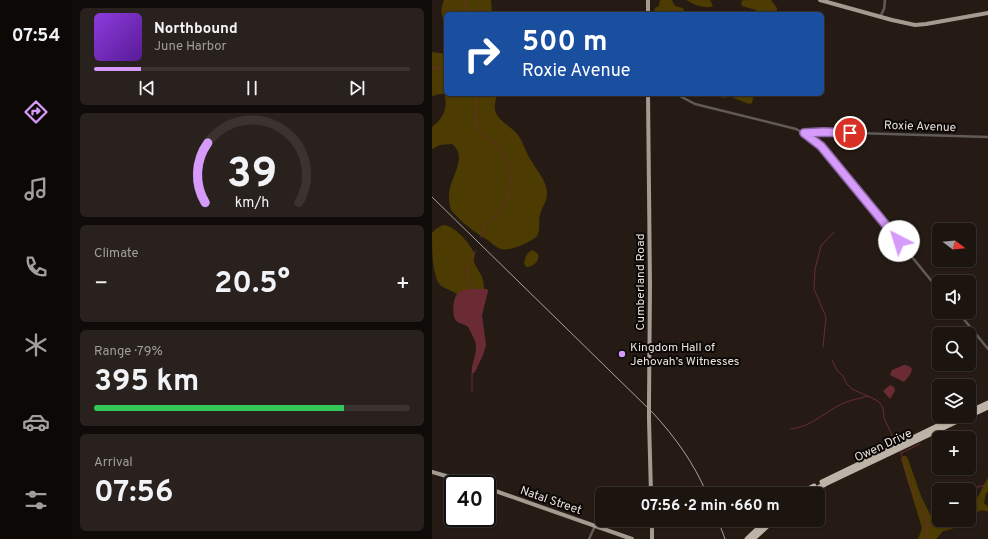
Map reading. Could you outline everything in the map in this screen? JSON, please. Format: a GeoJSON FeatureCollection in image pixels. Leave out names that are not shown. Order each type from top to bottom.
{"type":"FeatureCollection","features":[{"type":"Feature","properties":{"kind":"highway"},"geometry":{"type":"LineString","coordinates":[[976,409],[988,403]]}},
{"type":"Feature","properties":{"kind":"highway","name":"Owen Drive"},"geometry":{"type":"LineString","coordinates":[[976,413],[988,407]]}},
{"type":"Feature","properties":{"kind":"highway","name":"Owen Drive"},"geometry":{"type":"LineString","coordinates":[[820,487],[901,448],[902,446],[943,423]]}},
{"type":"Feature","properties":{"kind":"highway","name":"Owen Drive"},"geometry":{"type":"LineString","coordinates":[[812,487],[952,423]]}},
{"type":"Feature","properties":{"kind":"highway"},"geometry":{"type":"LineString","coordinates":[[747,539],[760,527]]}},
{"type":"Feature","properties":{"kind":"highway"},"geometry":{"type":"LineString","coordinates":[[753,539],[766,527]]}},
{"type":"Feature","properties":{"kind":"main road"},"geometry":{"type":"LineString","coordinates":[[648,0],[648,12]]}},
{"type":"Feature","properties":{"kind":"main road"},"geometry":{"type":"LineString","coordinates":[[820,0],[880,17],[920,25],[988,13]]}},
{"type":"Feature","properties":{"kind":"main road","name":"Cumberland Road"},"geometry":{"type":"LineString","coordinates":[[648,96],[650,281],[649,420],[651,487]]}},
{"type":"Feature","properties":{"kind":"main road"},"geometry":{"type":"LineString","coordinates":[[432,472],[444,475]]}},
{"type":"Feature","properties":{"kind":"main road","name":"Natal Street"},"geometry":{"type":"LineString","coordinates":[[496,491],[595,526]]}},
{"type":"Feature","properties":{"kind":"main road","name":"Natal Street"},"geometry":{"type":"LineString","coordinates":[[598,527],[632,539]]}},
{"type":"Feature","properties":{"kind":"main road"},"geometry":{"type":"LineString","coordinates":[[652,527],[652,539]]}},
{"type":"Feature","properties":{"kind":"street"},"geometry":{"type":"LineString","coordinates":[[880,17],[884,9],[885,0]]}},
{"type":"Feature","properties":{"kind":"street"},"geometry":{"type":"LineString","coordinates":[[680,96],[695,104],[782,125],[804,133],[821,146],[932,281]]}},
{"type":"Feature","properties":{"kind":"street","name":"Roxie Avenue"},"geometry":{"type":"LineString","coordinates":[[804,133],[823,132],[988,137]]}},
{"type":"Feature","properties":{"kind":"street"},"geometry":{"type":"LineString","coordinates":[[964,319],[988,349]]}},
{"type":"Feature","properties":{"kind":"street"},"geometry":{"type":"LineString","coordinates":[[589,539],[595,526]]}},
{"type":"Feature","properties":{"kind":"shaded area"},"geometry":{"type":"Polygon","coordinates":[[[444,0],[491,0],[492,12],[444,12],[444,21],[442,7],[444,0]]]}},
{"type":"Feature","properties":{"kind":"shaded area"},"geometry":{"type":"Polygon","coordinates":[[[660,0],[672,0],[675,6],[683,8],[684,11],[654,12],[655,8],[659,6],[660,0]]]}},
{"type":"Feature","properties":{"kind":"shaded area"},"geometry":{"type":"Polygon","coordinates":[[[687,0],[710,0],[713,6],[700,6],[687,0]]]}},
{"type":"Feature","properties":{"kind":"shaded area"},"geometry":{"type":"Polygon","coordinates":[[[743,0],[771,0],[777,8],[776,12],[756,12],[756,10],[742,6],[741,3],[743,0]]]}},
{"type":"Feature","properties":{"kind":"shaded area"},"geometry":{"type":"Polygon","coordinates":[[[432,52],[444,54],[444,94],[432,96],[432,52]]]}},
{"type":"Feature","properties":{"kind":"shaded area"},"geometry":{"type":"Polygon","coordinates":[[[444,96],[497,96],[495,104],[497,115],[518,135],[547,190],[546,200],[539,217],[538,234],[525,244],[514,248],[504,250],[501,249],[467,226],[451,210],[449,191],[458,165],[458,154],[452,144],[440,145],[432,149],[432,127],[436,124],[444,112],[446,104],[444,96]]]}},
{"type":"Feature","properties":{"kind":"shaded area"},"geometry":{"type":"Polygon","coordinates":[[[721,96],[754,96],[752,103],[749,104],[731,97],[722,98],[721,96]]]}},
{"type":"Feature","properties":{"kind":"shaded area"},"geometry":{"type":"Polygon","coordinates":[[[443,225],[453,228],[466,240],[475,254],[474,262],[483,279],[484,289],[461,291],[457,294],[444,288],[437,281],[432,253],[432,233],[443,225]]]}},
{"type":"Feature","properties":{"kind":"shaded area"},"geometry":{"type":"Polygon","coordinates":[[[533,250],[538,254],[538,259],[533,265],[526,267],[524,263],[526,257],[529,252],[533,250]]]}},
{"type":"Feature","properties":{"kind":"shaded area"},"geometry":{"type":"Polygon","coordinates":[[[471,289],[487,289],[488,291],[482,315],[486,345],[475,372],[472,374],[472,366],[476,350],[475,341],[468,327],[456,321],[453,309],[457,294],[459,292],[471,289]]]}},
{"type":"Feature","properties":{"kind":"shaded area"},"geometry":{"type":"Polygon","coordinates":[[[904,365],[909,366],[912,369],[910,375],[904,382],[890,375],[892,370],[904,365]]]}},
{"type":"Feature","properties":{"kind":"shaded area"},"geometry":{"type":"Polygon","coordinates":[[[890,385],[894,387],[895,391],[890,399],[883,391],[890,385]]]}},
{"type":"Feature","properties":{"kind":"shaded area"},"geometry":{"type":"Polygon","coordinates":[[[903,456],[906,456],[908,459],[921,496],[932,516],[932,527],[955,527],[943,531],[936,539],[918,539],[922,528],[901,459],[903,456]]]}},
{"type":"Feature","properties":{"kind":"shaded area"},"geometry":{"type":"Polygon","coordinates":[[[988,477],[988,492],[986,493],[984,503],[988,507],[988,512],[980,511],[976,513],[976,499],[988,477]]]}},
{"type":"Feature","properties":{"kind":"waterway"},"geometry":{"type":"LineString","coordinates":[[465,0],[468,12]]}},
{"type":"Feature","properties":{"kind":"waterway"},"geometry":{"type":"LineString","coordinates":[[432,68],[444,68]]}},
{"type":"Feature","properties":{"kind":"waterway"},"geometry":{"type":"LineString","coordinates":[[476,96],[475,119],[477,127],[482,134],[499,148],[509,170],[510,178],[510,186],[503,206],[499,213],[485,225],[481,237]]}},
{"type":"Feature","properties":{"kind":"waterway"},"geometry":{"type":"LineString","coordinates":[[823,347],[826,317],[814,289],[815,269],[821,246],[834,232]]}},
{"type":"Feature","properties":{"kind":"waterway"},"geometry":{"type":"LineString","coordinates":[[471,289],[467,269],[470,260],[476,251]]}},
{"type":"Feature","properties":{"kind":"waterway"},"geometry":{"type":"LineString","coordinates":[[832,360],[837,370],[852,389],[880,403],[883,408],[884,418],[892,435],[894,444]]}},
{"type":"Feature","properties":{"kind":"waterway"},"geometry":{"type":"LineString","coordinates":[[472,374],[472,392]]}},
{"type":"Feature","properties":{"kind":"waterway"},"geometry":{"type":"LineString","coordinates":[[791,429],[799,428],[812,422],[837,406],[868,396]]}},
{"type":"Feature","properties":{"kind":"waterway"},"geometry":{"type":"LineString","coordinates":[[901,453],[920,444]]}},
{"type":"Feature","properties":{"kind":"waterway"},"geometry":{"type":"LineString","coordinates":[[901,452],[909,483],[922,507],[926,518],[926,539]]}},
{"type":"Feature","properties":{"kind":"waterway"},"geometry":{"type":"LineString","coordinates":[[976,488],[986,485]]}},
{"type":"Feature","properties":{"kind":"waterway"},"geometry":{"type":"LineString","coordinates":[[928,526],[932,523]]}},
{"type":"Feature","properties":{"kind":"railway"},"geometry":{"type":"LineString","coordinates":[[432,197],[653,413],[669,431],[683,451],[704,487]]}},
{"type":"Feature","properties":{"kind":"railway"},"geometry":{"type":"LineString","coordinates":[[721,527],[725,539]]}},
{"type":"Feature","properties":{"kind":"place","name":"Kingdom Hall of Jehovah’s Witnesses"},"geometry":{"type":"Point","coordinates":[622,354]}},
{"type":"Feature","properties":{"kind":"route"},"geometry":{"type":"LineString","coordinates":[[850,133],[813,131],[804,133],[821,146],[899,241]]}}]}
